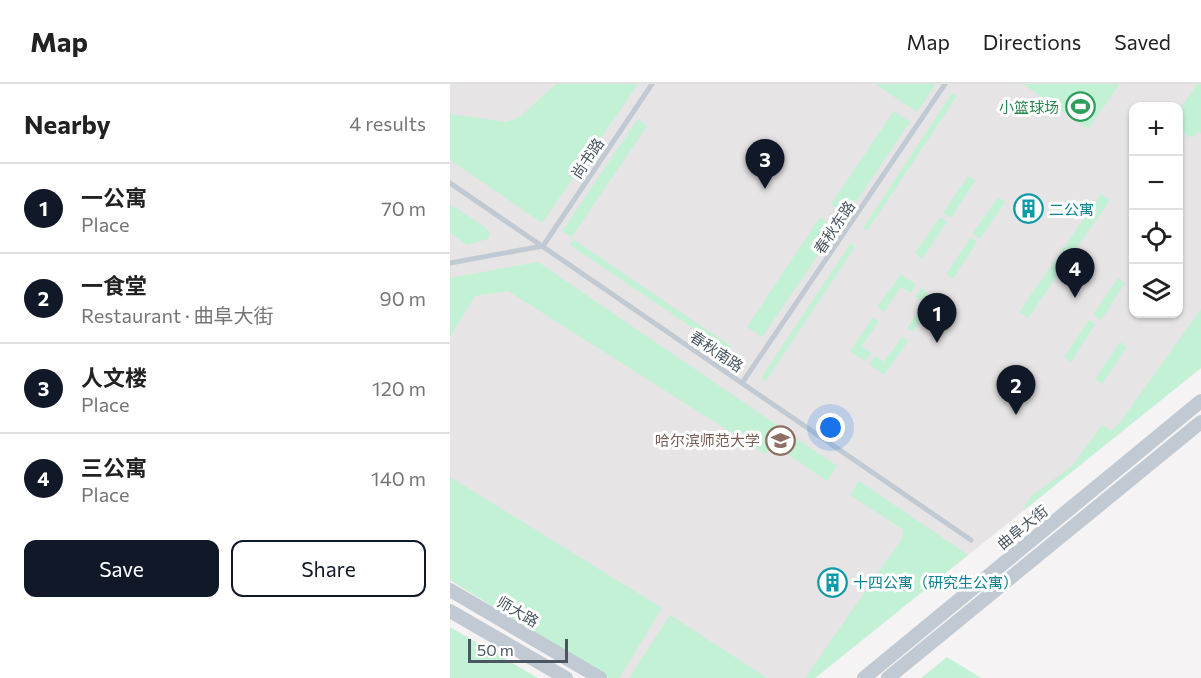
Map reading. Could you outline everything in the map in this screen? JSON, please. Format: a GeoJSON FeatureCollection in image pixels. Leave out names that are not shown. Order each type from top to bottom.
{"type":"FeatureCollection","features":[{"type":"Feature","properties":{"kind":"street","name":"曲阜大街"},"geometry":{"type":"LineString","coordinates":[[864,678],[1201,401]]}},
{"type":"Feature","properties":{"kind":"street"},"geometry":{"type":"LineString","coordinates":[[888,678],[1201,422]]}},
{"type":"Feature","properties":{"kind":"street","name":"师大路"},"geometry":{"type":"LineString","coordinates":[[450,590],[600,678]]}},
{"type":"Feature","properties":{"kind":"street"},"geometry":{"type":"LineString","coordinates":[[450,611],[566,678]]}},
{"type":"Feature","properties":{"kind":"lane","name":"尚书路"},"geometry":{"type":"LineString","coordinates":[[543,246],[652,84]]}},
{"type":"Feature","properties":{"kind":"lane","name":"春秋东路"},"geometry":{"type":"LineString","coordinates":[[742,383],[945,84]]}},
{"type":"Feature","properties":{"kind":"lane","name":"春秋南路"},"geometry":{"type":"LineString","coordinates":[[450,183],[971,540]]}},
{"type":"Feature","properties":{"kind":"lane"},"geometry":{"type":"LineString","coordinates":[[450,263],[543,246]]}},
{"type":"Feature","properties":{"kind":"shaded area","name":"哈尔滨师范大学"},"geometry":{"type":"Polygon","coordinates":[[[450,84],[1201,84],[1201,368],[815,678],[609,678],[450,580],[450,84]]]}},
{"type":"Feature","properties":{"kind":"green space"},"geometry":{"type":"Polygon","coordinates":[[[556,84],[638,84],[542,223],[450,160],[450,114],[507,122],[521,116],[556,84]]]}},
{"type":"Feature","properties":{"kind":"green space"},"geometry":{"type":"Polygon","coordinates":[[[875,84],[936,84],[917,112],[875,84]]]}},
{"type":"Feature","properties":{"kind":"green space","name":"小篮球场"},"geometry":{"type":"Polygon","coordinates":[[[1023,84],[1120,84],[1088,129],[1023,84]]]}},
{"type":"Feature","properties":{"kind":"green space"},"geometry":{"type":"Polygon","coordinates":[[[1197,84],[1201,84],[1201,134],[1198,131],[1194,136],[1188,137],[1183,132],[1183,105],[1197,84]]]}},
{"type":"Feature","properties":{"kind":"green space"},"geometry":{"type":"Polygon","coordinates":[[[952,93],[957,96],[867,231],[863,228],[952,93]]]}},
{"type":"Feature","properties":{"kind":"green space"},"geometry":{"type":"Polygon","coordinates":[[[894,111],[910,122],[847,215],[831,204],[894,111]]]}},
{"type":"Feature","properties":{"kind":"green space"},"geometry":{"type":"Polygon","coordinates":[[[638,119],[647,126],[572,237],[562,231],[638,119]]]}},
{"type":"Feature","properties":{"kind":"green space"},"geometry":{"type":"Polygon","coordinates":[[[968,176],[975,181],[951,218],[943,213],[968,176]]]}},
{"type":"Feature","properties":{"kind":"green space"},"geometry":{"type":"Polygon","coordinates":[[[1101,194],[1110,200],[1028,318],[1019,312],[1101,194]]]}},
{"type":"Feature","properties":{"kind":"green space"},"geometry":{"type":"Polygon","coordinates":[[[998,197],[1005,202],[980,239],[973,233],[998,197]]]}},
{"type":"Feature","properties":{"kind":"green space"},"geometry":{"type":"Polygon","coordinates":[[[450,204],[486,228],[490,234],[488,239],[467,245],[450,233],[450,204]]]}},
{"type":"Feature","properties":{"kind":"green space"},"geometry":{"type":"Polygon","coordinates":[[[820,217],[836,229],[762,337],[747,327],[820,217]]]}},
{"type":"Feature","properties":{"kind":"green space"},"geometry":{"type":"Polygon","coordinates":[[[940,217],[947,222],[922,259],[915,253],[940,217]]]}},
{"type":"Feature","properties":{"kind":"green space"},"geometry":{"type":"Polygon","coordinates":[[[971,237],[977,242],[953,279],[946,274],[971,237]]]}},
{"type":"Feature","properties":{"kind":"green space"},"geometry":{"type":"Polygon","coordinates":[[[573,239],[732,347],[728,352],[570,245],[573,239]]]}},
{"type":"Feature","properties":{"kind":"green space"},"geometry":{"type":"Polygon","coordinates":[[[851,243],[855,247],[766,381],[761,378],[851,243]]]}},
{"type":"Feature","properties":{"kind":"green space"},"geometry":{"type":"Polygon","coordinates":[[[538,262],[837,466],[827,481],[780,449],[772,449],[765,454],[508,291],[475,296],[450,337],[450,278],[538,262]]]}},
{"type":"Feature","properties":{"kind":"green space"},"geometry":{"type":"Polygon","coordinates":[[[901,274],[916,285],[911,293],[901,287],[884,312],[877,307],[901,274]]]}},
{"type":"Feature","properties":{"kind":"green space"},"geometry":{"type":"Polygon","coordinates":[[[1118,278],[1125,283],[1101,320],[1093,315],[1118,278]]]}},
{"type":"Feature","properties":{"kind":"green space"},"geometry":{"type":"Polygon","coordinates":[[[921,288],[936,299],[913,332],[907,328],[924,303],[915,297],[921,288]]]}},
{"type":"Feature","properties":{"kind":"green space"},"geometry":{"type":"Polygon","coordinates":[[[1201,309],[1201,368],[1023,511],[1030,497],[1072,466],[1102,425],[1111,431],[1121,421],[1201,309]]]}},
{"type":"Feature","properties":{"kind":"green space"},"geometry":{"type":"Polygon","coordinates":[[[873,317],[879,322],[862,346],[871,353],[865,361],[850,351],[873,317]]]}},
{"type":"Feature","properties":{"kind":"green space"},"geometry":{"type":"Polygon","coordinates":[[[1089,320],[1095,325],[1071,362],[1064,357],[1089,320]]]}},
{"type":"Feature","properties":{"kind":"green space"},"geometry":{"type":"Polygon","coordinates":[[[902,337],[908,341],[884,375],[869,364],[875,356],[884,362],[902,337]]]}},
{"type":"Feature","properties":{"kind":"green space"},"geometry":{"type":"Polygon","coordinates":[[[1120,342],[1127,347],[1102,384],[1095,379],[1120,342]]]}},
{"type":"Feature","properties":{"kind":"green space"},"geometry":{"type":"Polygon","coordinates":[[[450,477],[662,608],[619,678],[609,678],[450,580],[450,477]]]}},
{"type":"Feature","properties":{"kind":"green space"},"geometry":{"type":"Polygon","coordinates":[[[859,481],[968,555],[815,678],[805,678],[903,537],[902,529],[850,495],[859,481]]]}},
{"type":"Feature","properties":{"kind":"green space"},"geometry":{"type":"Polygon","coordinates":[[[670,615],[767,678],[629,678],[670,615]]]}},
{"type":"Feature","properties":{"kind":"green space"},"geometry":{"type":"Polygon","coordinates":[[[450,627],[538,678],[450,678],[450,627]]]}},
{"type":"Feature","properties":{"kind":"green space"},"geometry":{"type":"Polygon","coordinates":[[[947,657],[981,678],[921,678],[947,657]]]}},
{"type":"Feature","properties":{"kind":"place","name":"小篮球场"},"geometry":{"type":"Point","coordinates":[1080,107]}},
{"type":"Feature","properties":{"kind":"place","name":"人文楼"},"geometry":{"type":"Point","coordinates":[765,189]}},
{"type":"Feature","properties":{"kind":"place","name":"二公寓"},"geometry":{"type":"Point","coordinates":[1028,209]}},
{"type":"Feature","properties":{"kind":"place","name":"三公寓"},"geometry":{"type":"Point","coordinates":[1075,298]}},
{"type":"Feature","properties":{"kind":"place","name":"一公寓"},"geometry":{"type":"Point","coordinates":[937,343]}},
{"type":"Feature","properties":{"kind":"place","name":"一食堂"},"geometry":{"type":"Point","coordinates":[1016,415]}},
{"type":"Feature","properties":{"kind":"place","name":"哈尔滨师范大学"},"geometry":{"type":"Point","coordinates":[781,440]}},
{"type":"Feature","properties":{"kind":"place","name":"十四公寓（研究生公寓）"},"geometry":{"type":"Point","coordinates":[832,582]}}]}
